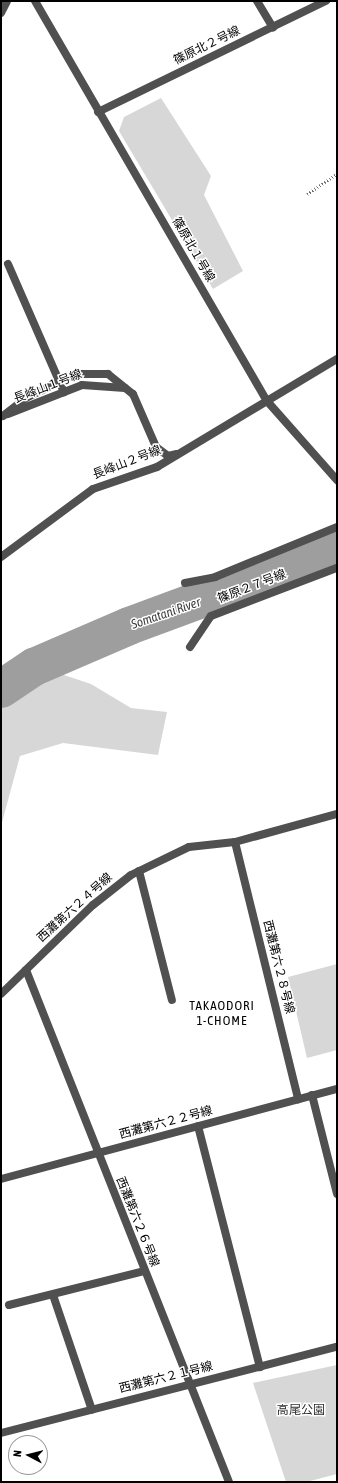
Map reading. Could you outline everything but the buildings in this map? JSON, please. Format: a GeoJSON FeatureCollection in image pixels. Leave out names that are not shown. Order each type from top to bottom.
{"type":"FeatureCollection","features":[{"type":"Feature","properties":{"kind":"street"},"geometry":{"type":"LineString","coordinates":[[1,13],[7,1]]}},
{"type":"Feature","properties":{"kind":"street","name":"篠原北１号線"},"geometry":{"type":"LineString","coordinates":[[35,1],[267,401],[337,480]]}},
{"type":"Feature","properties":{"kind":"street"},"geometry":{"type":"LineString","coordinates":[[257,1],[272,28]]}},
{"type":"Feature","properties":{"kind":"street","name":"篠原北２号線"},"geometry":{"type":"LineString","coordinates":[[98,112],[326,1]]}},
{"type":"Feature","properties":{"kind":"street"},"geometry":{"type":"LineString","coordinates":[[8,264],[64,392]]}},
{"type":"Feature","properties":{"kind":"street","name":"長峰山２号線"},"geometry":{"type":"LineString","coordinates":[[1,556],[94,489],[157,467],[337,359]]}},
{"type":"Feature","properties":{"kind":"street","name":"長峰山１号線"},"geometry":{"type":"LineString","coordinates":[[2,416],[26,398],[59,381],[94,373],[108,374],[125,388],[140,406],[156,447],[168,456],[180,454]]}},
{"type":"Feature","properties":{"kind":"street","name":"長峰山１号線"},"geometry":{"type":"LineString","coordinates":[[2,416],[64,392],[96,383],[125,388]]}},
{"type":"Feature","properties":{"kind":"street","name":"篠原２７号線"},"geometry":{"type":"LineString","coordinates":[[185,583],[215,577],[337,527]]}},
{"type":"Feature","properties":{"kind":"street","name":"篠原２７号線"},"geometry":{"type":"LineString","coordinates":[[190,647],[210,616],[337,568]]}},
{"type":"Feature","properties":{"kind":"street","name":"西灘第六２４号線"},"geometry":{"type":"LineString","coordinates":[[1,994],[93,905],[139,871],[189,847],[235,842],[337,814]]}},
{"type":"Feature","properties":{"kind":"street","name":"西灘第六２８号線"},"geometry":{"type":"LineString","coordinates":[[235,842],[298,1099]]}},
{"type":"Feature","properties":{"kind":"street"},"geometry":{"type":"LineString","coordinates":[[139,871],[172,1000]]}},
{"type":"Feature","properties":{"kind":"street","name":"西灘第六２６号線"},"geometry":{"type":"LineString","coordinates":[[26,970],[96,1154],[229,1482]]}},
{"type":"Feature","properties":{"kind":"street","name":"西灘第六２２号線"},"geometry":{"type":"LineString","coordinates":[[1,1179],[337,1089]]}},
{"type":"Feature","properties":{"kind":"street"},"geometry":{"type":"LineString","coordinates":[[312,1095],[337,1194]]}},
{"type":"Feature","properties":{"kind":"street"},"geometry":{"type":"LineString","coordinates":[[198,1126],[260,1367]]}},
{"type":"Feature","properties":{"kind":"street"},"geometry":{"type":"LineString","coordinates":[[9,1305],[144,1271]]}},
{"type":"Feature","properties":{"kind":"street"},"geometry":{"type":"LineString","coordinates":[[53,1295],[92,1410]]}},
{"type":"Feature","properties":{"kind":"street","name":"西灘第六２１号線"},"geometry":{"type":"LineString","coordinates":[[1,1433],[337,1346]]}},
{"type":"Feature","properties":{"kind":"path"},"geometry":{"type":"LineString","coordinates":[[307,194],[337,174]]}},
{"type":"Feature","properties":{"kind":"green space"},"geometry":{"type":"Polygon","coordinates":[[[161,98],[211,176],[204,195],[243,271],[213,289],[119,131],[124,117],[161,98]]]}},
{"type":"Feature","properties":{"kind":"green space"},"geometry":{"type":"Polygon","coordinates":[[[58,673],[91,684],[131,708],[167,712],[158,755],[63,743],[20,756],[1,826],[1,692],[58,673]]]}},
{"type":"Feature","properties":{"kind":"green space"},"geometry":{"type":"Polygon","coordinates":[[[337,964],[337,1050],[307,1058],[288,977],[337,964]]]}},
{"type":"Feature","properties":{"kind":"green space","name":"高尾公園"},"geometry":{"type":"Polygon","coordinates":[[[337,1365],[337,1474],[306,1482],[286,1482],[253,1383],[337,1365]]]}},
{"type":"Feature","properties":{"kind":"waterway","name":"Somatani River"},"geometry":{"type":"LineString","coordinates":[[1,689],[34,667],[129,626],[337,549]]}},
{"type":"Feature","properties":{"kind":"district","name":"TAKAODORI 1-CHOME"},"geometry":{"type":"Point","coordinates":[222,1014]}}]}
